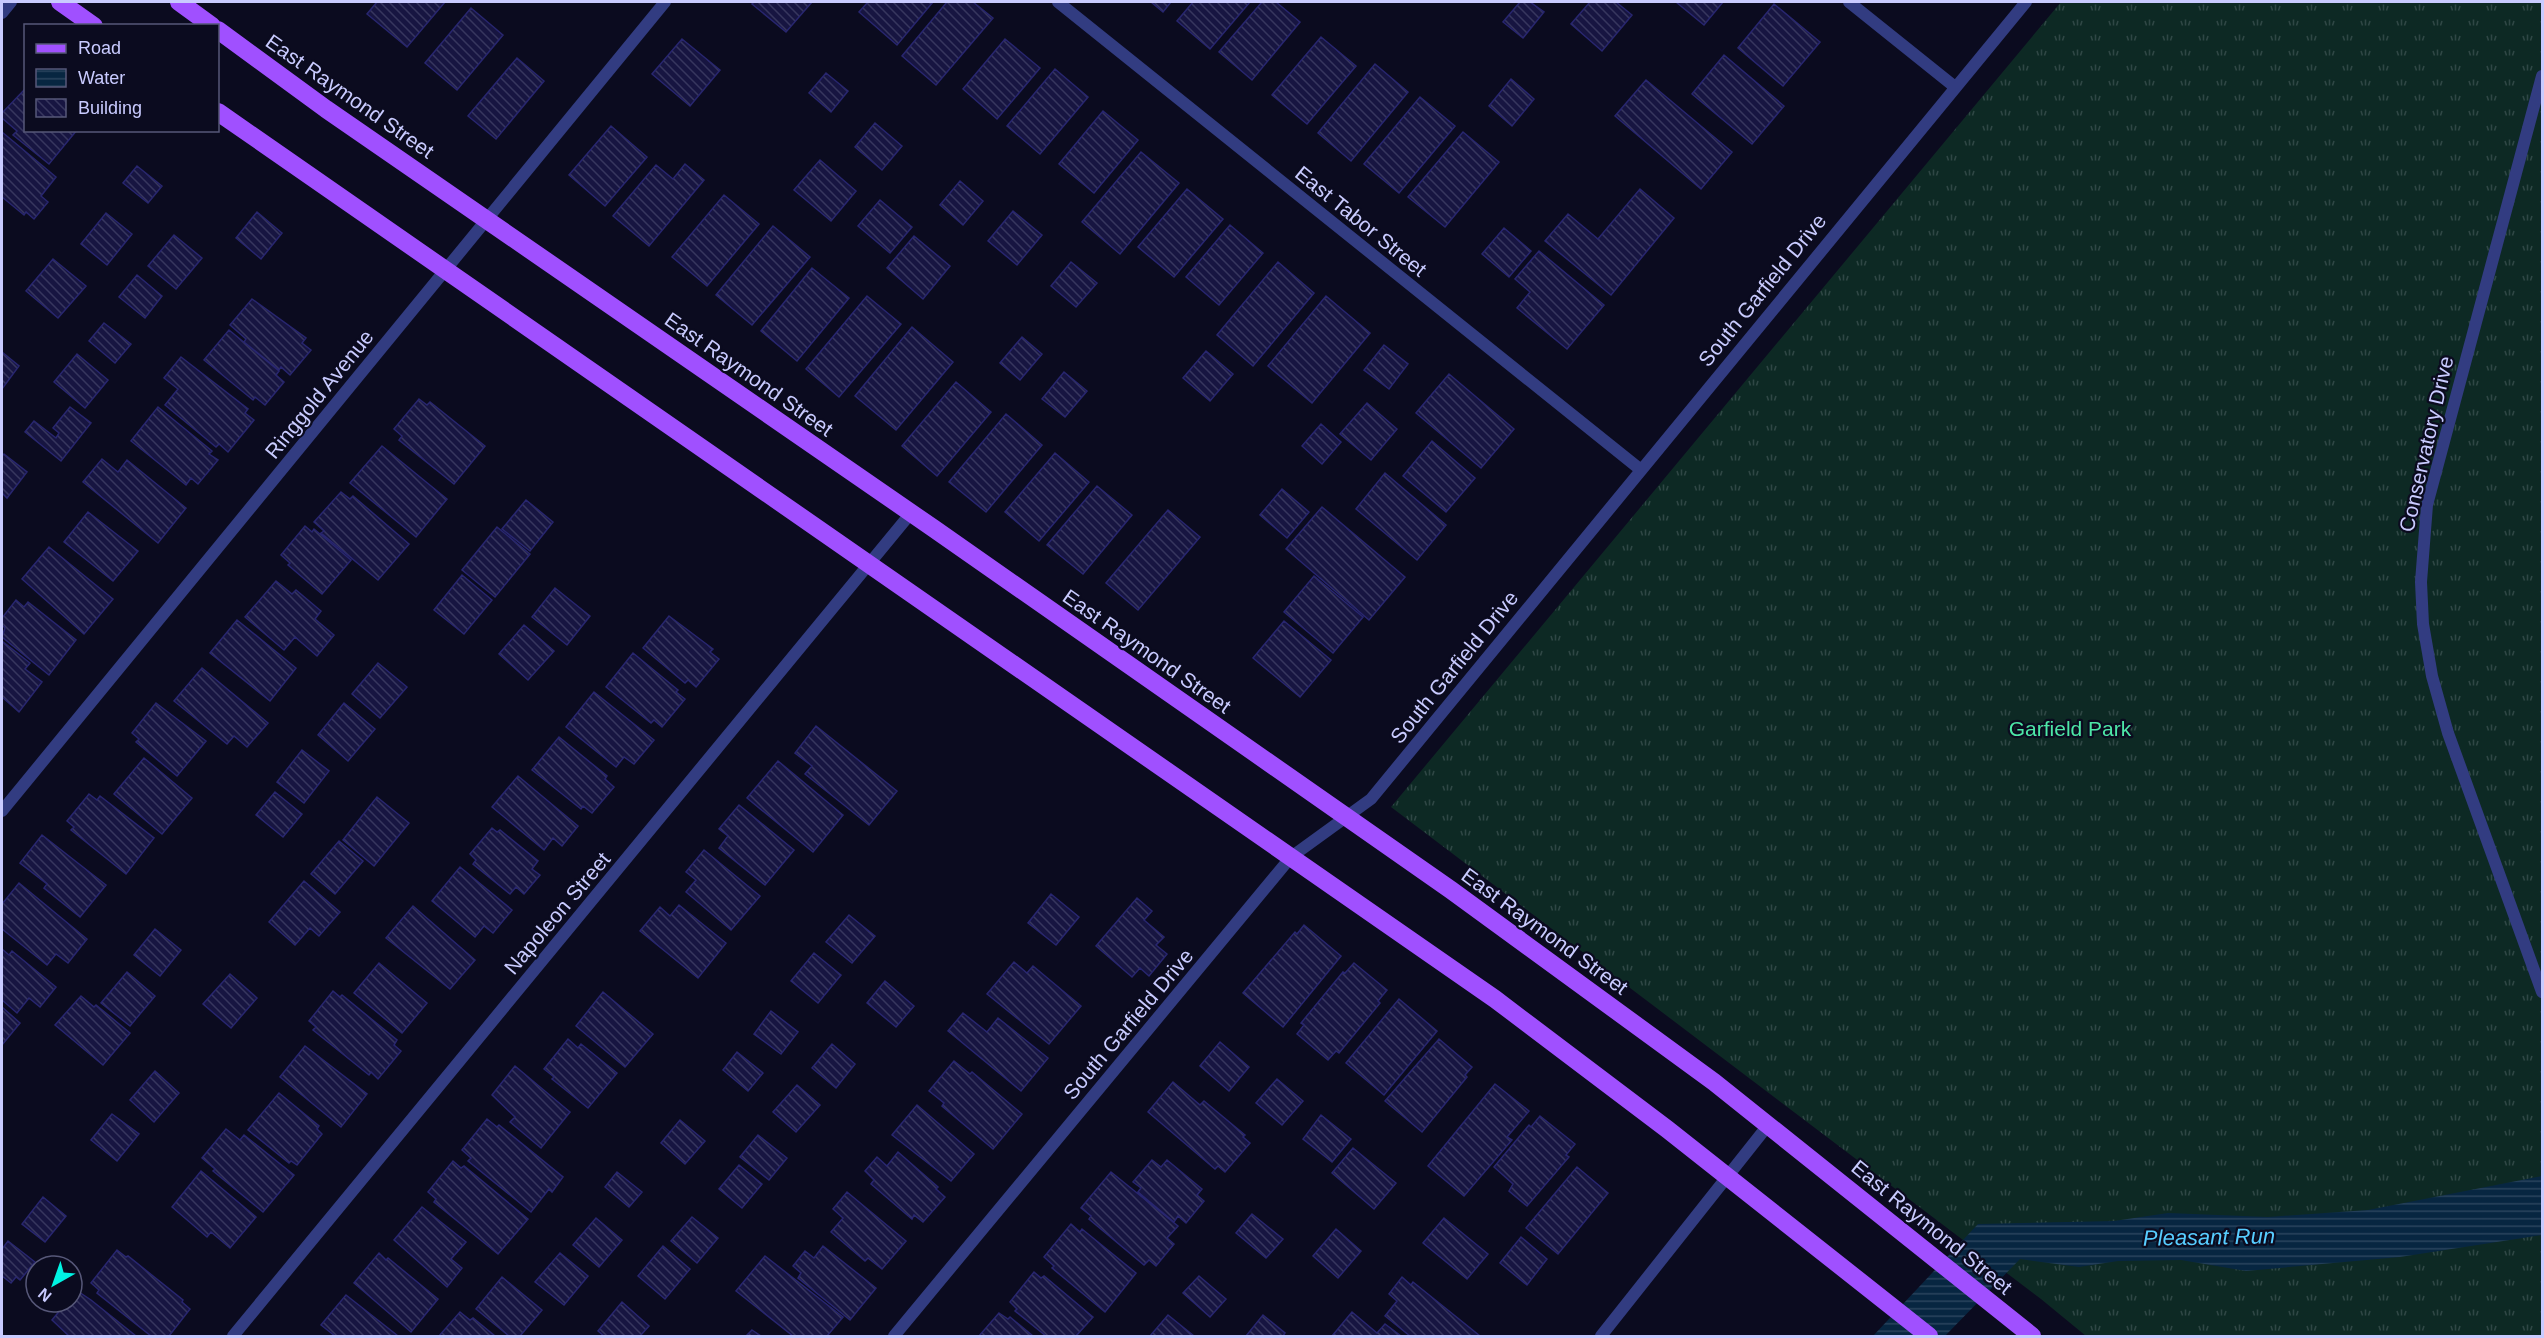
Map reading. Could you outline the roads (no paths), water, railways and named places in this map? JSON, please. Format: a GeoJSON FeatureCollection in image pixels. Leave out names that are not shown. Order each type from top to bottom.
{"type":"FeatureCollection","features":[{"type":"Feature","properties":{"kind":"main road"},"geometry":{"type":"LineString","coordinates":[[60,2],[91,24]]}},
{"type":"Feature","properties":{"kind":"main road"},"geometry":{"type":"LineString","coordinates":[[179,2],[209,24]]}},
{"type":"Feature","properties":{"kind":"main road","name":"East Raymond Street"},"geometry":{"type":"LineString","coordinates":[[219,31],[326,109],[1451,890],[1768,1124],[2032,1336]]}},
{"type":"Feature","properties":{"kind":"main road"},"geometry":{"type":"LineString","coordinates":[[219,113],[1495,999],[1728,1177],[1929,1336]]}},
{"type":"Feature","properties":{"kind":"street"},"geometry":{"type":"LineString","coordinates":[[2,13],[10,2]]}},
{"type":"Feature","properties":{"kind":"street","name":"Ringgold Avenue"},"geometry":{"type":"LineString","coordinates":[[2,811],[665,2]]}},
{"type":"Feature","properties":{"kind":"street","name":"East Tabor Street"},"geometry":{"type":"LineString","coordinates":[[1058,2],[1641,470]]}},
{"type":"Feature","properties":{"kind":"street"},"geometry":{"type":"LineString","coordinates":[[1848,2],[1955,87]]}},
{"type":"Feature","properties":{"kind":"street","name":"South Garfield Drive"},"geometry":{"type":"LineString","coordinates":[[894,1336],[1291,857],[1371,799],[2026,2]]}},
{"type":"Feature","properties":{"kind":"street","name":"Conservatory Drive"},"geometry":{"type":"LineString","coordinates":[[2542,76],[2427,506],[2421,582],[2423,624],[2430,666],[2448,733],[2542,992]]}},
{"type":"Feature","properties":{"kind":"street","name":"Napoleon Street"},"geometry":{"type":"LineString","coordinates":[[233,1336],[911,513]]}},
{"type":"Feature","properties":{"kind":"street"},"geometry":{"type":"LineString","coordinates":[[1601,1336],[1768,1124]]}},
{"type":"Feature","properties":{"kind":"water","name":"Pleasant Run"},"geometry":{"type":"Polygon","coordinates":[[[2542,1176],[2542,1235],[2400,1257],[2246,1271],[2181,1260],[2118,1261],[2079,1267],[2020,1259],[1945,1336],[1873,1336],[1978,1224],[2114,1221],[2168,1213],[2268,1217],[2368,1210],[2542,1176]]]}},
{"type":"Feature","properties":{"kind":"park label","name":"Garfield Park"},"geometry":{"type":"Point","coordinates":[2070,728]}}]}
